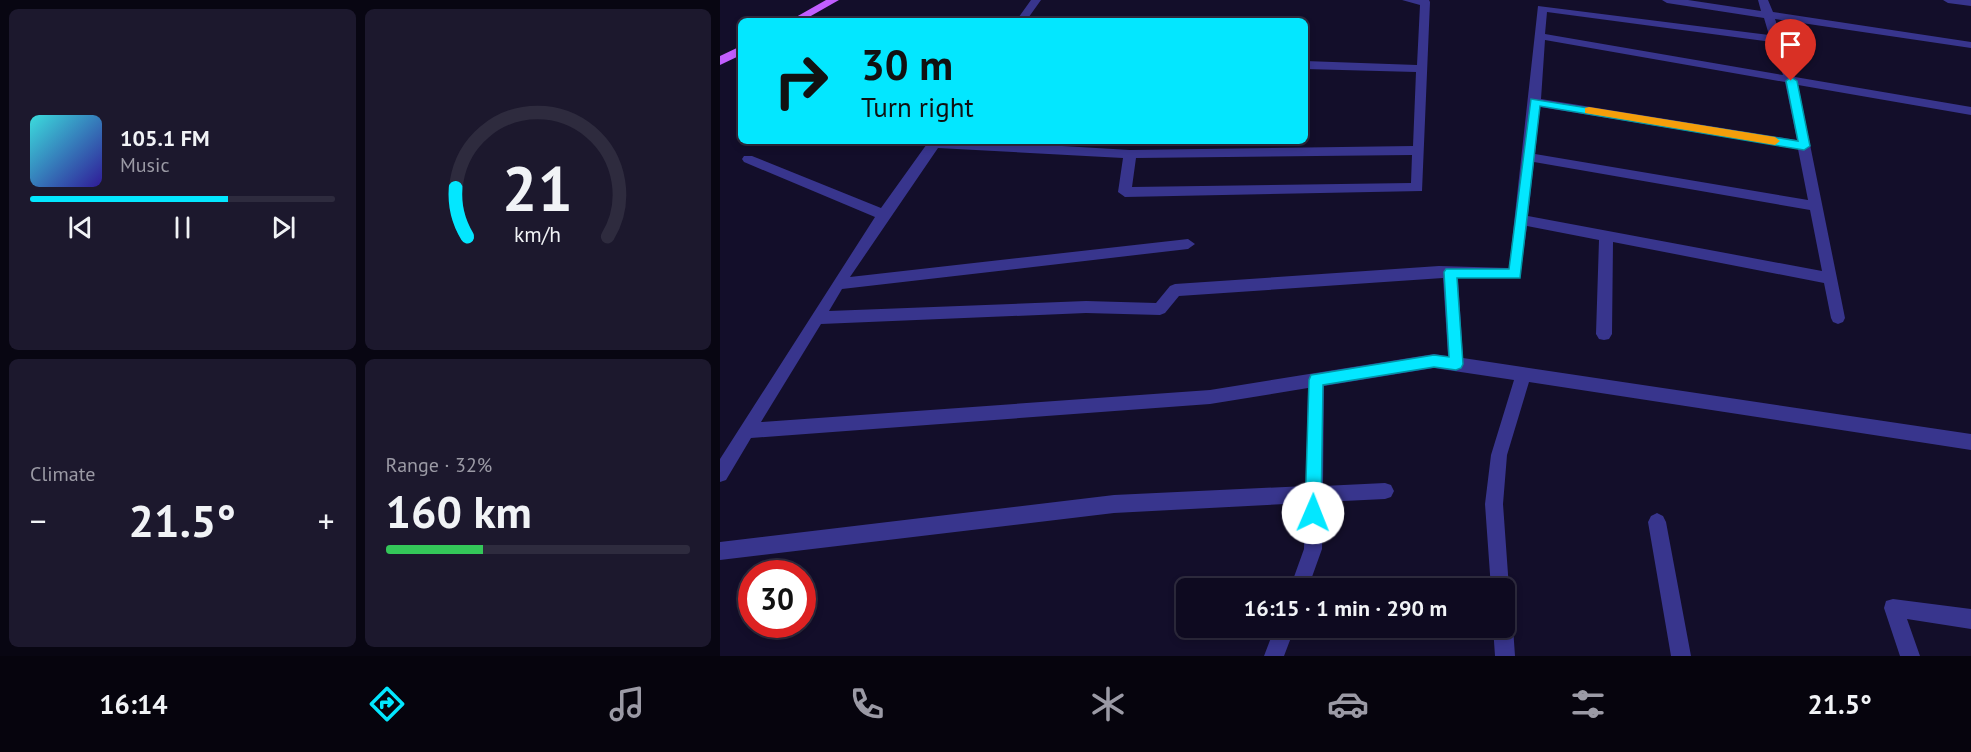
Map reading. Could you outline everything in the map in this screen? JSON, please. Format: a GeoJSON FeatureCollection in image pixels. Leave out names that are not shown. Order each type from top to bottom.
{"type":"FeatureCollection","features":[{"type":"Feature","properties":{"kind":"main road"},"geometry":{"type":"LineString","coordinates":[[800,18],[834,0]]}},
{"type":"Feature","properties":{"kind":"main road"},"geometry":{"type":"LineString","coordinates":[[720,61],[738,52]]}},
{"type":"Feature","properties":{"kind":"street"},"geometry":{"type":"LineString","coordinates":[[1023,18],[1035,0]]}},
{"type":"Feature","properties":{"kind":"street"},"geometry":{"type":"LineString","coordinates":[[1130,154],[1125,192],[1417,188],[1425,2],[1407,0]]}},
{"type":"Feature","properties":{"kind":"street"},"geometry":{"type":"LineString","coordinates":[[1667,0],[1971,45]]}},
{"type":"Feature","properties":{"kind":"street"},"geometry":{"type":"LineString","coordinates":[[1763,0],[1791,81],[1838,318]]}},
{"type":"Feature","properties":{"kind":"street"},"geometry":{"type":"LineString","coordinates":[[1948,0],[1971,3]]}},
{"type":"Feature","properties":{"kind":"street"},"geometry":{"type":"LineString","coordinates":[[817,318],[1086,308],[1160,309],[1175,290],[1450,272],[1515,274],[1535,102],[1542,8],[1777,39]]}},
{"type":"Feature","properties":{"kind":"street"},"geometry":{"type":"LineString","coordinates":[[1540,36],[1971,111]]}},
{"type":"Feature","properties":{"kind":"street"},"geometry":{"type":"LineString","coordinates":[[1308,65],[1422,69]]}},
{"type":"Feature","properties":{"kind":"street"},"geometry":{"type":"LineString","coordinates":[[1535,102],[1804,146]]}},
{"type":"Feature","properties":{"kind":"street"},"geometry":{"type":"LineString","coordinates":[[720,474],[838,284],[935,144]]}},
{"type":"Feature","properties":{"kind":"street"},"geometry":{"type":"LineString","coordinates":[[968,144],[1130,154],[1419,150]]}},
{"type":"Feature","properties":{"kind":"street"},"geometry":{"type":"LineString","coordinates":[[1529,157],[1816,206]]}},
{"type":"Feature","properties":{"kind":"street"},"geometry":{"type":"LineString","coordinates":[[748,159],[884,215]]}},
{"type":"Feature","properties":{"kind":"street"},"geometry":{"type":"LineString","coordinates":[[1522,220],[1830,278]]}},
{"type":"Feature","properties":{"kind":"street"},"geometry":{"type":"LineString","coordinates":[[1604,334],[1606,236]]}},
{"type":"Feature","properties":{"kind":"street"},"geometry":{"type":"LineString","coordinates":[[838,284],[1188,244]]}},
{"type":"Feature","properties":{"kind":"street"},"geometry":{"type":"LineString","coordinates":[[1450,272],[1456,364]]}},
{"type":"Feature","properties":{"kind":"street"},"geometry":{"type":"LineString","coordinates":[[746,431],[1210,397],[1434,361],[1971,442]]}},
{"type":"Feature","properties":{"kind":"street"},"geometry":{"type":"LineString","coordinates":[[1499,578],[1494,504],[1499,454],[1523,374]]}},
{"type":"Feature","properties":{"kind":"street"},"geometry":{"type":"LineString","coordinates":[[1303,578],[1313,549],[1316,380]]}},
{"type":"Feature","properties":{"kind":"street"},"geometry":{"type":"LineString","coordinates":[[720,551],[1114,504],[1385,492]]}},
{"type":"Feature","properties":{"kind":"street"},"geometry":{"type":"LineString","coordinates":[[1658,522],[1681,656]]}},
{"type":"Feature","properties":{"kind":"street"},"geometry":{"type":"LineString","coordinates":[[1910,656],[1893,608],[1971,619]]}},
{"type":"Feature","properties":{"kind":"street"},"geometry":{"type":"LineString","coordinates":[[1274,656],[1281,638]]}},
{"type":"Feature","properties":{"kind":"street"},"geometry":{"type":"LineString","coordinates":[[1504,638],[1505,656]]}},
{"type":"Feature","properties":{"kind":"slow traffic"},"geometry":{"type":"LineString","coordinates":[[1589,111],[1775,141]]}},
{"type":"Feature","properties":{"kind":"route"},"geometry":{"type":"LineString","coordinates":[[1313,513],[1316,380],[1434,361],[1456,364],[1450,272],[1515,274],[1535,102],[1804,146],[1791,81]]}}]}
